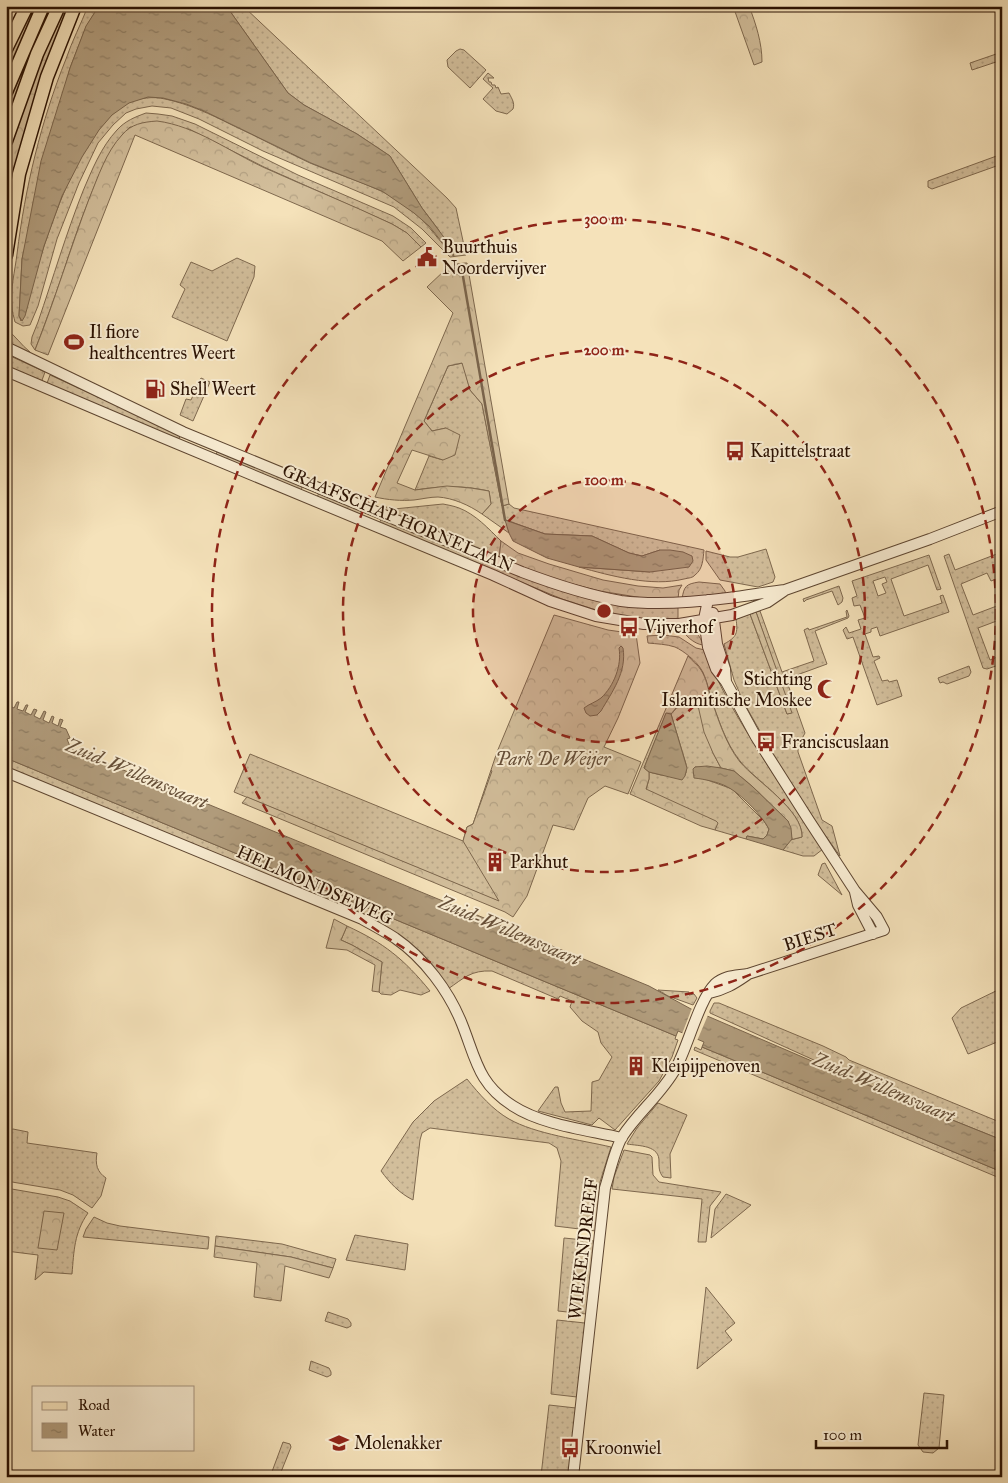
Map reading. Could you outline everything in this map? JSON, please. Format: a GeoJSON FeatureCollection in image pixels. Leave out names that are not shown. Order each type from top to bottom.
{"type":"FeatureCollection","features":[{"type":"Feature","properties":{"kind":"main road"},"geometry":{"type":"LineString","coordinates":[[6,49],[27,6]]}},
{"type":"Feature","properties":{"kind":"main road"},"geometry":{"type":"LineString","coordinates":[[6,92],[43,6]]}},
{"type":"Feature","properties":{"kind":"main road"},"geometry":{"type":"LineString","coordinates":[[6,141],[37,54],[59,6]]}},
{"type":"Feature","properties":{"kind":"main road"},"geometry":{"type":"LineString","coordinates":[[6,256],[19,174],[47,77],[75,6]]}},
{"type":"Feature","properties":{"kind":"street","name":"GRAAFSCHAP HORNELAAN"},"geometry":{"type":"LineString","coordinates":[[6,348],[183,432],[522,572],[587,594],[622,601],[680,602],[785,590],[930,540],[1002,511]]}},
{"type":"Feature","properties":{"kind":"street","name":"GRAAFSCHAP HORNELAAN"},"geometry":{"type":"LineString","coordinates":[[6,371],[493,575],[550,601],[596,616],[644,624],[679,624],[732,615],[768,602],[785,590]]}},
{"type":"Feature","properties":{"kind":"street"},"geometry":{"type":"LineString","coordinates":[[708,600],[708,646],[716,669],[726,682],[756,737],[855,891],[858,905],[873,934]]}},
{"type":"Feature","properties":{"kind":"street","name":"HELMONDSEWEG"},"geometry":{"type":"LineString","coordinates":[[6,772],[362,919],[381,929],[408,948],[437,980],[462,1023],[478,1069],[490,1087],[501,1097],[513,1106],[539,1118],[622,1138]]}},
{"type":"Feature","properties":{"kind":"street","name":"BIEST"},"geometry":{"type":"LineString","coordinates":[[709,993],[721,991],[748,974],[884,930],[877,917],[855,891]]}},
{"type":"Feature","properties":{"kind":"street","name":"WIEKENDREEF"},"geometry":{"type":"LineString","coordinates":[[574,1477],[605,1188],[622,1138],[665,1086],[690,1038],[709,993]]}},
{"type":"Feature","properties":{"kind":"green space"},"geometry":{"type":"Polygon","coordinates":[[[30,6],[38,6],[6,88],[6,56],[30,6]]]}},
{"type":"Feature","properties":{"kind":"green space"},"geometry":{"type":"Polygon","coordinates":[[[49,6],[53,6],[6,125],[6,110],[13,89],[49,6]]]}},
{"type":"Feature","properties":{"kind":"green space"},"geometry":{"type":"Polygon","coordinates":[[[63,6],[71,6],[6,221],[6,155],[9,142],[23,97],[63,6]]]}},
{"type":"Feature","properties":{"kind":"green space"},"geometry":{"type":"Polygon","coordinates":[[[88,6],[103,6],[95,12],[86,27],[70,68],[22,259],[19,316],[21,321],[48,234],[74,170],[90,142],[108,119],[128,103],[146,98],[165,99],[199,110],[310,163],[385,193],[419,217],[454,256],[390,156],[357,134],[304,105],[288,93],[226,6],[243,6],[447,198],[456,208],[466,255],[450,257],[422,229],[394,207],[263,151],[199,119],[171,108],[152,106],[126,113],[98,143],[79,183],[57,239],[38,306],[30,325],[23,326],[15,322],[12,309],[12,287],[29,180],[57,82],[88,6]]]}},
{"type":"Feature","properties":{"kind":"green space"},"geometry":{"type":"Polygon","coordinates":[[[733,6],[749,6],[758,34],[762,62],[754,65],[733,6]]]}},
{"type":"Feature","properties":{"kind":"green space"},"geometry":{"type":"Polygon","coordinates":[[[460,49],[464,50],[486,70],[470,88],[448,67],[447,60],[460,49]]]}},
{"type":"Feature","properties":{"kind":"green space"},"geometry":{"type":"Polygon","coordinates":[[[1002,52],[1002,60],[972,70],[970,63],[1002,52]]]}},
{"type":"Feature","properties":{"kind":"green space"},"geometry":{"type":"Polygon","coordinates":[[[488,73],[494,78],[488,78],[489,82],[495,85],[496,88],[498,87],[501,94],[509,93],[512,99],[513,109],[507,114],[496,111],[483,99],[493,88],[483,79],[488,73]]]}},
{"type":"Feature","properties":{"kind":"green space"},"geometry":{"type":"Polygon","coordinates":[[[146,113],[172,116],[195,124],[298,175],[393,216],[411,228],[426,243],[421,247],[407,233],[392,224],[264,167],[189,129],[130,127],[111,151],[98,178],[79,225],[35,350],[31,344],[32,337],[71,223],[93,167],[106,144],[117,130],[127,122],[146,113]]]}},
{"type":"Feature","properties":{"kind":"green space"},"geometry":{"type":"Polygon","coordinates":[[[157,121],[185,128],[199,134],[252,162],[392,224],[407,233],[421,247],[403,261],[382,241],[135,135],[48,355],[35,350],[89,199],[107,157],[116,142],[129,128],[142,123],[157,121]]]}},
{"type":"Feature","properties":{"kind":"green space"},"geometry":{"type":"Polygon","coordinates":[[[1002,154],[1002,164],[932,189],[928,187],[928,181],[1002,154]]]}},
{"type":"Feature","properties":{"kind":"green space"},"geometry":{"type":"Polygon","coordinates":[[[237,258],[255,266],[254,277],[227,341],[172,317],[185,289],[180,285],[191,262],[212,271],[237,258]]]}},
{"type":"Feature","properties":{"kind":"green space"},"geometry":{"type":"Polygon","coordinates":[[[467,263],[509,504],[502,506],[482,404],[470,390],[462,363],[448,366],[424,421],[432,431],[446,428],[460,435],[455,455],[443,460],[412,450],[397,483],[415,490],[447,486],[489,491],[491,504],[482,514],[461,502],[444,498],[390,500],[375,497],[453,313],[427,287],[445,270],[459,275],[457,264],[467,263]]]}},
{"type":"Feature","properties":{"kind":"green space"},"geometry":{"type":"Polygon","coordinates":[[[6,329],[30,352],[26,353],[6,343],[6,329]]]}},
{"type":"Feature","properties":{"kind":"green space"},"geometry":{"type":"Polygon","coordinates":[[[6,354],[45,372],[41,383],[6,369],[6,354]]]}},
{"type":"Feature","properties":{"kind":"green space"},"geometry":{"type":"Polygon","coordinates":[[[463,363],[470,390],[482,404],[502,506],[509,504],[514,508],[704,550],[702,564],[698,573],[690,578],[659,582],[618,577],[579,567],[650,572],[660,550],[642,556],[629,553],[592,536],[545,534],[506,520],[509,533],[482,514],[491,504],[489,491],[452,487],[415,490],[429,456],[443,460],[446,428],[432,431],[424,421],[448,366],[463,363]]]}},
{"type":"Feature","properties":{"kind":"green space"},"geometry":{"type":"Polygon","coordinates":[[[50,375],[181,435],[178,440],[46,386],[50,375]]]}},
{"type":"Feature","properties":{"kind":"green space"},"geometry":{"type":"Polygon","coordinates":[[[201,378],[210,382],[193,421],[180,415],[186,399],[191,400],[201,378]]]}},
{"type":"Feature","properties":{"kind":"green space"},"geometry":{"type":"Polygon","coordinates":[[[219,451],[301,485],[302,488],[301,490],[216,455],[219,451]]]}},
{"type":"Feature","properties":{"kind":"green space"},"geometry":{"type":"Polygon","coordinates":[[[319,493],[361,511],[361,513],[317,497],[319,493]]]}},
{"type":"Feature","properties":{"kind":"green space"},"geometry":{"type":"Polygon","coordinates":[[[443,504],[465,511],[492,532],[501,541],[499,559],[381,509],[382,506],[394,509],[443,504]]]}},
{"type":"Feature","properties":{"kind":"green space"},"geometry":{"type":"Polygon","coordinates":[[[382,518],[558,590],[599,600],[678,605],[678,622],[619,616],[562,599],[379,523],[382,518]]]}},
{"type":"Feature","properties":{"kind":"green space"},"geometry":{"type":"Polygon","coordinates":[[[501,541],[518,553],[603,580],[663,588],[682,585],[679,590],[678,599],[643,598],[600,591],[549,578],[499,559],[501,541]]]}},
{"type":"Feature","properties":{"kind":"green space"},"geometry":{"type":"Polygon","coordinates":[[[766,549],[775,577],[773,582],[758,587],[720,580],[706,560],[706,551],[738,557],[766,549]]]}},
{"type":"Feature","properties":{"kind":"green space"},"geometry":{"type":"Polygon","coordinates":[[[1002,552],[1002,577],[991,581],[987,573],[961,584],[973,615],[1002,604],[1002,619],[978,628],[990,660],[1002,655],[1002,664],[987,669],[983,668],[944,556],[949,554],[955,570],[1002,552]]]}},
{"type":"Feature","properties":{"kind":"green space"},"geometry":{"type":"Polygon","coordinates":[[[929,555],[941,589],[937,590],[928,565],[891,579],[904,616],[942,603],[940,596],[943,595],[949,612],[880,636],[877,627],[865,634],[873,657],[879,656],[880,658],[874,661],[882,681],[897,680],[902,696],[877,705],[853,637],[847,639],[843,630],[846,627],[849,633],[861,629],[858,620],[865,618],[860,605],[854,606],[852,598],[857,596],[852,581],[929,555]],[[885,577],[873,581],[878,596],[886,593],[882,584],[887,582],[885,577]]]}},
{"type":"Feature","properties":{"kind":"green space"},"geometry":{"type":"Polygon","coordinates":[[[699,582],[720,584],[726,596],[682,599],[686,586],[699,582]]]}},
{"type":"Feature","properties":{"kind":"green space"},"geometry":{"type":"Polygon","coordinates":[[[839,586],[843,598],[842,602],[838,605],[832,591],[804,602],[803,599],[839,586]]]}},
{"type":"Feature","properties":{"kind":"green space"},"geometry":{"type":"Polygon","coordinates":[[[847,610],[848,618],[815,631],[827,664],[786,679],[805,733],[798,746],[798,752],[822,820],[832,826],[840,856],[775,758],[743,701],[734,680],[724,644],[736,634],[736,619],[750,614],[787,714],[791,713],[756,612],[760,611],[782,672],[814,661],[804,630],[847,617],[847,610]]]}},
{"type":"Feature","properties":{"kind":"green space"},"geometry":{"type":"Polygon","coordinates":[[[756,612],[792,713],[787,714],[750,614],[756,612]]]}},
{"type":"Feature","properties":{"kind":"green space","name":"Park De Weijer"},"geometry":{"type":"Polygon","coordinates":[[[554,615],[608,630],[636,634],[640,663],[604,747],[641,762],[628,794],[605,786],[588,798],[574,830],[553,825],[527,896],[513,917],[505,912],[242,803],[247,797],[499,901],[463,841],[467,827],[473,824],[497,752],[554,615]]]}},
{"type":"Feature","properties":{"kind":"green space"},"geometry":{"type":"Polygon","coordinates":[[[685,626],[697,633],[703,645],[696,643],[687,636],[681,627],[685,626]]]}},
{"type":"Feature","properties":{"kind":"green space"},"geometry":{"type":"Polygon","coordinates":[[[647,636],[679,637],[696,648],[705,650],[721,686],[740,720],[823,849],[814,856],[803,856],[783,850],[790,840],[802,837],[795,817],[735,754],[722,730],[706,679],[699,666],[675,647],[648,643],[647,636]]]}},
{"type":"Feature","properties":{"kind":"green space"},"geometry":{"type":"Polygon","coordinates":[[[688,656],[700,668],[704,676],[722,730],[735,755],[787,807],[800,827],[802,837],[790,840],[792,839],[788,821],[734,771],[721,768],[704,732],[696,697],[692,696],[679,704],[671,714],[666,714],[644,768],[649,772],[646,789],[716,821],[718,823],[715,830],[701,826],[630,794],[688,656]]]}},
{"type":"Feature","properties":{"kind":"green space"},"geometry":{"type":"Polygon","coordinates":[[[969,666],[971,672],[969,676],[947,684],[940,683],[938,678],[969,666]]]}},
{"type":"Feature","properties":{"kind":"green space"},"geometry":{"type":"Polygon","coordinates":[[[689,695],[696,697],[713,753],[721,768],[695,767],[705,779],[732,789],[764,821],[769,829],[763,839],[747,836],[746,839],[715,830],[717,823],[646,790],[649,772],[661,775],[686,773],[686,764],[671,714],[689,695]]]}},
{"type":"Feature","properties":{"kind":"green space"},"geometry":{"type":"Polygon","coordinates":[[[250,754],[463,841],[467,827],[473,824],[491,770],[503,775],[517,909],[234,792],[250,754]]]}},
{"type":"Feature","properties":{"kind":"green space"},"geometry":{"type":"Polygon","coordinates":[[[6,758],[676,1036],[675,1039],[678,1040],[672,1057],[659,1081],[615,1130],[599,1118],[592,1125],[538,1111],[555,1087],[558,1087],[565,1112],[591,1111],[592,1082],[599,1080],[612,1057],[601,1043],[598,1032],[582,1021],[570,1007],[572,1001],[560,996],[558,999],[492,971],[473,973],[448,989],[370,919],[341,905],[6,767],[6,758]]]}},
{"type":"Feature","properties":{"kind":"green space"},"geometry":{"type":"Polygon","coordinates":[[[825,863],[842,895],[818,875],[822,864],[825,863]]]}},
{"type":"Feature","properties":{"kind":"green space"},"geometry":{"type":"Polygon","coordinates":[[[334,919],[347,926],[341,940],[382,962],[379,992],[372,991],[375,965],[347,950],[326,948],[334,919]]]}},
{"type":"Feature","properties":{"kind":"green space"},"geometry":{"type":"Polygon","coordinates":[[[347,926],[393,953],[430,991],[421,995],[400,990],[391,995],[381,994],[379,992],[382,962],[341,940],[347,926]]]}},
{"type":"Feature","properties":{"kind":"green space"},"geometry":{"type":"Polygon","coordinates":[[[1002,988],[1002,1040],[968,1054],[952,1018],[961,1008],[1002,988]]]}},
{"type":"Feature","properties":{"kind":"green space"},"geometry":{"type":"Polygon","coordinates":[[[658,990],[689,992],[689,995],[694,994],[697,998],[693,1005],[668,996],[658,990]]]}},
{"type":"Feature","properties":{"kind":"green space"},"geometry":{"type":"Polygon","coordinates":[[[714,1003],[719,1003],[823,1046],[849,1060],[1002,1123],[1002,1140],[900,1099],[710,1013],[714,1003]]]}},
{"type":"Feature","properties":{"kind":"green space"},"geometry":{"type":"Polygon","coordinates":[[[695,1047],[701,1050],[702,1047],[1002,1172],[1002,1179],[694,1050],[695,1047]]]}},
{"type":"Feature","properties":{"kind":"green space"},"geometry":{"type":"Polygon","coordinates":[[[467,1079],[481,1096],[509,1119],[545,1133],[611,1147],[600,1182],[596,1231],[555,1226],[561,1161],[557,1148],[549,1143],[430,1128],[422,1133],[420,1140],[413,1200],[399,1191],[388,1180],[381,1171],[413,1122],[434,1101],[467,1079]]]}},
{"type":"Feature","properties":{"kind":"green space"},"geometry":{"type":"Polygon","coordinates":[[[658,1103],[687,1115],[670,1154],[671,1178],[663,1177],[656,1152],[648,1147],[627,1144],[637,1128],[658,1103]]]}},
{"type":"Feature","properties":{"kind":"green space"},"geometry":{"type":"Polygon","coordinates":[[[13,1129],[28,1132],[27,1143],[97,1153],[97,1167],[106,1178],[101,1196],[92,1208],[73,1195],[60,1190],[6,1181],[6,1131],[13,1129]]]}},
{"type":"Feature","properties":{"kind":"green space"},"geometry":{"type":"Polygon","coordinates":[[[624,1150],[650,1155],[652,1157],[653,1175],[659,1182],[721,1192],[710,1206],[706,1242],[698,1242],[702,1199],[612,1189],[614,1177],[624,1150]]]}},
{"type":"Feature","properties":{"kind":"green space"},"geometry":{"type":"Polygon","coordinates":[[[6,1188],[58,1197],[70,1201],[88,1213],[77,1235],[72,1274],[44,1272],[35,1280],[38,1255],[6,1251],[6,1188]]]}},
{"type":"Feature","properties":{"kind":"green space"},"geometry":{"type":"Polygon","coordinates":[[[726,1194],[751,1205],[711,1238],[715,1209],[726,1194]]]}},
{"type":"Feature","properties":{"kind":"green space"},"geometry":{"type":"Polygon","coordinates":[[[44,1211],[64,1213],[57,1250],[38,1248],[44,1211]]]}},
{"type":"Feature","properties":{"kind":"green space"},"geometry":{"type":"Polygon","coordinates":[[[94,1217],[120,1226],[209,1237],[208,1249],[83,1237],[94,1217]]]}},
{"type":"Feature","properties":{"kind":"green space"},"geometry":{"type":"Polygon","coordinates":[[[355,1235],[408,1244],[405,1270],[346,1260],[355,1235]]]}},
{"type":"Feature","properties":{"kind":"green space"},"geometry":{"type":"Polygon","coordinates":[[[216,1236],[282,1244],[336,1259],[333,1268],[291,1257],[215,1246],[216,1236]]]}},
{"type":"Feature","properties":{"kind":"green space"},"geometry":{"type":"Polygon","coordinates":[[[564,1238],[594,1241],[586,1314],[558,1311],[564,1238]]]}},
{"type":"Feature","properties":{"kind":"green space"},"geometry":{"type":"Polygon","coordinates":[[[215,1246],[291,1257],[333,1268],[329,1278],[285,1266],[281,1301],[254,1297],[257,1263],[214,1257],[215,1246]]]}},
{"type":"Feature","properties":{"kind":"green space"},"geometry":{"type":"Polygon","coordinates":[[[706,1287],[735,1323],[725,1331],[732,1340],[697,1369],[706,1287]]]}},
{"type":"Feature","properties":{"kind":"green space"},"geometry":{"type":"Polygon","coordinates":[[[328,1312],[348,1319],[351,1326],[347,1328],[325,1321],[328,1312]]]}},
{"type":"Feature","properties":{"kind":"green space"},"geometry":{"type":"Polygon","coordinates":[[[557,1320],[585,1323],[577,1397],[551,1394],[557,1320]]]}},
{"type":"Feature","properties":{"kind":"green space"},"geometry":{"type":"Polygon","coordinates":[[[311,1361],[329,1368],[331,1375],[327,1377],[309,1370],[311,1361]]]}},
{"type":"Feature","properties":{"kind":"green space"},"geometry":{"type":"Polygon","coordinates":[[[924,1393],[944,1395],[939,1448],[933,1453],[923,1452],[918,1445],[924,1393]]]}},
{"type":"Feature","properties":{"kind":"green space"},"geometry":{"type":"Polygon","coordinates":[[[549,1405],[576,1408],[568,1477],[541,1476],[549,1405]]]}},
{"type":"Feature","properties":{"kind":"green space"},"geometry":{"type":"Polygon","coordinates":[[[283,1442],[290,1444],[291,1447],[281,1472],[281,1477],[270,1477],[283,1442]]]}},
{"type":"Feature","properties":{"kind":"water"},"geometry":{"type":"Polygon","coordinates":[[[103,6],[226,6],[288,93],[304,105],[357,134],[390,156],[422,208],[452,248],[454,257],[429,226],[382,191],[311,163],[204,111],[163,98],[148,97],[129,103],[112,115],[99,130],[82,157],[62,196],[44,246],[22,321],[19,316],[22,259],[41,161],[70,68],[86,26],[95,12],[103,6]]]}},
{"type":"Feature","properties":{"kind":"water"},"geometry":{"type":"Polygon","coordinates":[[[505,520],[545,534],[592,536],[629,553],[642,556],[660,550],[683,552],[692,556],[693,561],[689,567],[650,572],[579,567],[547,558],[513,541],[505,520]]]}},
{"type":"Feature","properties":{"kind":"water"},"geometry":{"type":"Polygon","coordinates":[[[621,646],[624,657],[618,681],[601,711],[597,715],[590,716],[584,708],[601,698],[610,688],[618,668],[619,648],[621,646]]]}},
{"type":"Feature","properties":{"kind":"water","name":"Zuid-Willemsvaart"},"geometry":{"type":"Polygon","coordinates":[[[8,699],[10,699],[8,705],[14,708],[17,702],[19,702],[17,709],[23,711],[26,705],[28,705],[25,712],[31,715],[34,709],[37,710],[34,716],[40,719],[44,711],[46,712],[43,720],[49,723],[52,716],[54,717],[52,723],[58,726],[60,719],[63,720],[60,727],[66,729],[70,738],[67,739],[71,749],[649,986],[691,1009],[900,1099],[1002,1140],[1002,1172],[702,1047],[704,1042],[678,1031],[676,1036],[6,758],[6,704],[8,699]]]}},
{"type":"Feature","properties":{"kind":"water"},"geometry":{"type":"Polygon","coordinates":[[[666,713],[671,714],[687,768],[682,780],[649,772],[644,768],[666,713]]]}},
{"type":"Feature","properties":{"kind":"water"},"geometry":{"type":"Polygon","coordinates":[[[707,766],[734,771],[788,821],[792,839],[783,850],[746,839],[747,836],[763,839],[769,829],[752,807],[731,789],[708,780],[694,778],[693,769],[695,767],[707,766]]]}},
{"type":"Feature","properties":{"kind":"pier"},"geometry":{"type":"Polygon","coordinates":[[[692,1008],[708,1015],[697,1041],[682,1034],[692,1008]]]}},
{"type":"Feature","properties":{"kind":"waterway"},"geometry":{"type":"LineString","coordinates":[[461,265],[505,520]]}},
{"type":"Feature","properties":{"kind":"place","name":"Buurthuis Noordervijver"},"geometry":{"type":"Point","coordinates":[427,257]}},
{"type":"Feature","properties":{"kind":"place","name":"Il fiore healthcentres Weert"},"geometry":{"type":"Point","coordinates":[74,342]}},
{"type":"Feature","properties":{"kind":"place","name":"Shell Weert"},"geometry":{"type":"Point","coordinates":[155,389]}},
{"type":"Feature","properties":{"kind":"place","name":"Kapittelstraat"},"geometry":{"type":"Point","coordinates":[735,451]}},
{"type":"Feature","properties":{"kind":"place","name":"Vijverhof"},"geometry":{"type":"Point","coordinates":[629,627]}},
{"type":"Feature","properties":{"kind":"place","name":"Stichting Islamitische Moskee"},"geometry":{"type":"Point","coordinates":[827,689]}},
{"type":"Feature","properties":{"kind":"place","name":"Franciscuslaan"},"geometry":{"type":"Point","coordinates":[766,742]}},
{"type":"Feature","properties":{"kind":"place","name":"Parkhut"},"geometry":{"type":"Point","coordinates":[495,862]}},
{"type":"Feature","properties":{"kind":"place","name":"Kleipijpenoven"},"geometry":{"type":"Point","coordinates":[636,1066]}},
{"type":"Feature","properties":{"kind":"place","name":"Molenakker"},"geometry":{"type":"Point","coordinates":[339,1443]}},
{"type":"Feature","properties":{"kind":"place","name":"Kroonwiel"},"geometry":{"type":"Point","coordinates":[570,1448]}}]}
